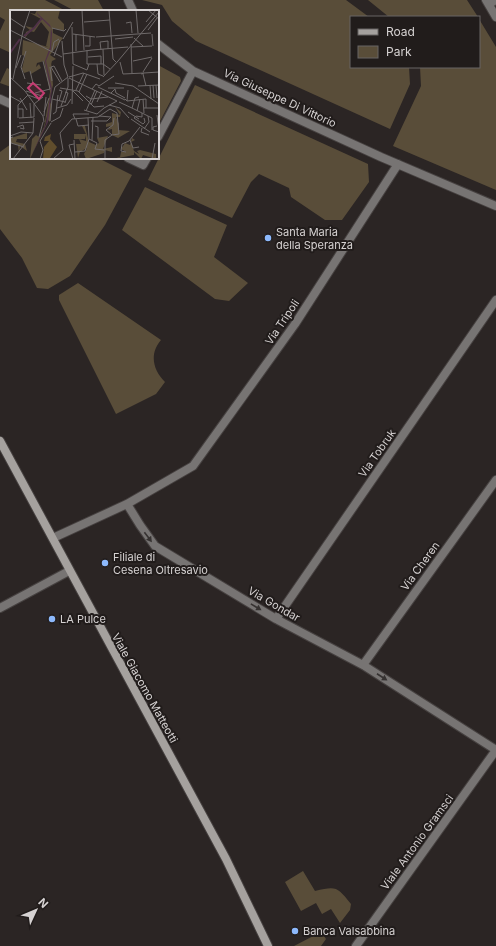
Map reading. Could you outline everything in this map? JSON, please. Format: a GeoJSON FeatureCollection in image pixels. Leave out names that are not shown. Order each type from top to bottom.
{"type":"FeatureCollection","features":[{"type":"Feature","properties":{"kind":"main road","name":"Viale Giacomo Matteotti"},"geometry":{"type":"LineString","coordinates":[[0,442],[226,859],[268,946]]}},
{"type":"Feature","properties":{"kind":"street"},"geometry":{"type":"LineString","coordinates":[[128,0],[133,10]]}},
{"type":"Feature","properties":{"kind":"street"},"geometry":{"type":"LineString","coordinates":[[490,2],[496,17]]}},
{"type":"Feature","properties":{"kind":"street","name":"Via Giuseppe Di Vittorio"},"geometry":{"type":"LineString","coordinates":[[159,45],[193,71],[398,164],[496,206]]}},
{"type":"Feature","properties":{"kind":"street"},"geometry":{"type":"LineString","coordinates":[[159,135],[193,71]]}},
{"type":"Feature","properties":{"kind":"street"},"geometry":{"type":"LineString","coordinates":[[0,99],[10,104]]}},
{"type":"Feature","properties":{"kind":"street"},"geometry":{"type":"LineString","coordinates":[[130,159],[143,165],[146,159]]}},
{"type":"Feature","properties":{"kind":"street","name":"Via Tripoli"},"geometry":{"type":"LineString","coordinates":[[127,504],[193,466],[295,324],[398,164]]}},
{"type":"Feature","properties":{"kind":"street","name":"Via Tobruk"},"geometry":{"type":"LineString","coordinates":[[276,619],[496,300]]}},
{"type":"Feature","properties":{"kind":"street","name":"Via Cheren"},"geometry":{"type":"LineString","coordinates":[[363,665],[496,480]]}},
{"type":"Feature","properties":{"kind":"street"},"geometry":{"type":"LineString","coordinates":[[53,538],[127,504]]}},
{"type":"Feature","properties":{"kind":"street","name":"Via Gondar"},"geometry":{"type":"LineString","coordinates":[[127,504],[155,546],[276,619],[363,665],[496,750]]}},
{"type":"Feature","properties":{"kind":"street"},"geometry":{"type":"LineString","coordinates":[[0,608],[69,571]]}},
{"type":"Feature","properties":{"kind":"street","name":"Viale Antonio Gramsci"},"geometry":{"type":"LineString","coordinates":[[356,946],[496,750]]}},
{"type":"Feature","properties":{"kind":"green space"},"geometry":{"type":"Polygon","coordinates":[[[0,0],[45,0],[64,10],[10,10],[10,53],[0,48],[0,31],[5,20],[0,17],[0,0]]]}},
{"type":"Feature","properties":{"kind":"green space"},"geometry":{"type":"Polygon","coordinates":[[[54,0],[98,0],[103,10],[73,10],[54,0]]]}},
{"type":"Feature","properties":{"kind":"green space"},"geometry":{"type":"Polygon","coordinates":[[[142,0],[346,0],[368,16],[350,16],[350,68],[409,68],[410,84],[390,129],[196,41],[172,21],[162,5],[142,0]]]}},
{"type":"Feature","properties":{"kind":"green space"},"geometry":{"type":"Polygon","coordinates":[[[368,0],[467,0],[477,16],[388,16],[368,0]]]}},
{"type":"Feature","properties":{"kind":"green space"},"geometry":{"type":"Polygon","coordinates":[[[480,21],[496,47],[496,190],[393,146],[421,86],[420,68],[480,68],[480,21]]]}},
{"type":"Feature","properties":{"kind":"green space"},"geometry":{"type":"Polygon","coordinates":[[[159,66],[180,77],[181,81],[159,123],[159,66]]]}},
{"type":"Feature","properties":{"kind":"green space"},"geometry":{"type":"Polygon","coordinates":[[[7,68],[10,70],[10,87],[0,83],[7,68]]]}},
{"type":"Feature","properties":{"kind":"green space"},"geometry":{"type":"Polygon","coordinates":[[[195,85],[368,164],[369,182],[342,220],[325,220],[291,197],[289,188],[259,174],[251,182],[232,218],[148,180],[195,85]]]}},
{"type":"Feature","properties":{"kind":"green space"},"geometry":{"type":"Polygon","coordinates":[[[10,145],[10,159],[100,159],[132,175],[105,225],[70,276],[48,289],[37,288],[22,258],[0,229],[0,152],[10,145]]]}},
{"type":"Feature","properties":{"kind":"green space"},"geometry":{"type":"Polygon","coordinates":[[[145,187],[227,225],[214,257],[248,283],[229,301],[215,299],[122,230],[145,187]]]}},
{"type":"Feature","properties":{"kind":"green space"},"geometry":{"type":"Polygon","coordinates":[[[78,283],[161,340],[155,351],[154,362],[155,367],[165,382],[156,394],[116,414],[59,300],[59,295],[78,283]]]}},
{"type":"Feature","properties":{"kind":"green space"},"geometry":{"type":"Polygon","coordinates":[[[303,871],[315,891],[332,888],[336,889],[343,894],[351,904],[350,910],[340,923],[331,909],[322,914],[316,903],[301,911],[285,882],[303,871]]]}},
{"type":"Feature","properties":{"kind":"green space"},"geometry":{"type":"Polygon","coordinates":[[[321,932],[326,939],[321,946],[294,946],[321,932]]]}},
{"type":"Feature","properties":{"kind":"place","name":"Santa Maria della Speranza"},"geometry":{"type":"Point","coordinates":[268,238]}},
{"type":"Feature","properties":{"kind":"place","name":"Filiale di Cesena Oltresavio"},"geometry":{"type":"Point","coordinates":[105,563]}},
{"type":"Feature","properties":{"kind":"place","name":"LA Pulce"},"geometry":{"type":"Point","coordinates":[52,619]}},
{"type":"Feature","properties":{"kind":"place","name":"Banca Valsabbina"},"geometry":{"type":"Point","coordinates":[295,931]}}]}
